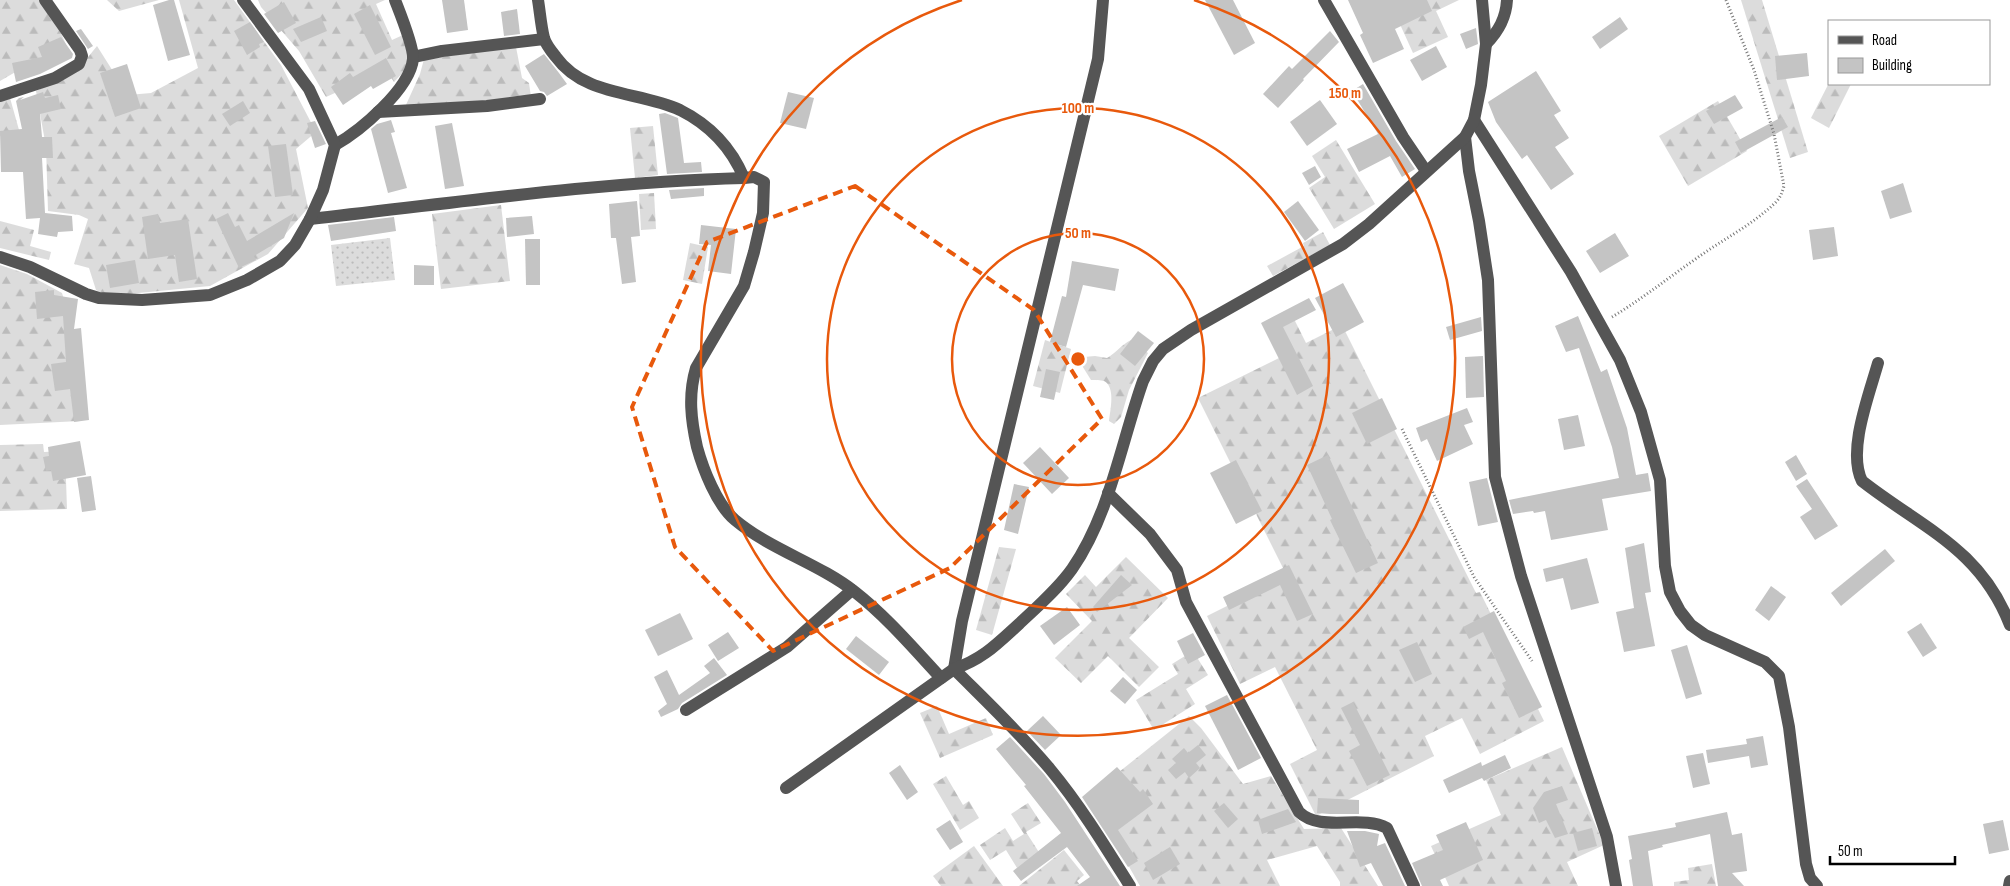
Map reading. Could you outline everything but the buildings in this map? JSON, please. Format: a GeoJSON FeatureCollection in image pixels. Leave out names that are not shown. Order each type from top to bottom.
{"type":"FeatureCollection","features":[{"type":"Feature","properties":{"kind":"lane"},"geometry":{"type":"LineString","coordinates":[[0,96],[55,78],[79,64],[82,56],[80,50],[46,0]]}},
{"type":"Feature","properties":{"kind":"lane"},"geometry":{"type":"LineString","coordinates":[[0,256],[23,264],[86,294],[99,298],[142,300],[210,295],[247,280],[280,261],[295,245],[310,219],[323,190],[335,145],[309,89],[243,0]]}},
{"type":"Feature","properties":{"kind":"lane"},"geometry":{"type":"LineString","coordinates":[[335,145],[350,136],[378,112],[408,74],[413,57],[395,0]]}},
{"type":"Feature","properties":{"kind":"lane"},"geometry":{"type":"LineString","coordinates":[[538,0],[544,39],[564,67],[594,86],[679,110],[713,131],[731,151],[744,178]]}},
{"type":"Feature","properties":{"kind":"lane"},"geometry":{"type":"LineString","coordinates":[[954,669],[962,621],[1098,59],[1103,0]]}},
{"type":"Feature","properties":{"kind":"lane"},"geometry":{"type":"LineString","coordinates":[[1324,0],[1403,137],[1426,172]]}},
{"type":"Feature","properties":{"kind":"lane"},"geometry":{"type":"LineString","coordinates":[[786,788],[954,669],[983,656],[1032,612],[1065,578],[1081,554],[1102,510],[1143,381],[1153,361],[1163,349],[1191,330],[1343,244],[1369,224],[1465,137],[1474,120],[1486,44],[1482,0]]}},
{"type":"Feature","properties":{"kind":"lane"},"geometry":{"type":"LineString","coordinates":[[1486,44],[1496,35],[1501,27],[1505,17],[1507,0]]}},
{"type":"Feature","properties":{"kind":"lane"},"geometry":{"type":"LineString","coordinates":[[413,57],[442,51],[544,39]]}},
{"type":"Feature","properties":{"kind":"lane"},"geometry":{"type":"LineString","coordinates":[[378,112],[486,106],[540,99]]}},
{"type":"Feature","properties":{"kind":"lane"},"geometry":{"type":"LineString","coordinates":[[1474,120],[1571,272],[1620,360],[1641,412],[1660,480],[1666,566],[1670,592],[1676,605],[1691,625],[1705,635],[1765,662],[1779,676],[1789,727],[1806,864],[1810,878],[1817,886]]}},
{"type":"Feature","properties":{"kind":"lane"},"geometry":{"type":"LineString","coordinates":[[1465,137],[1488,280],[1494,469],[1497,485],[1521,576],[1607,837],[1616,886]]}},
{"type":"Feature","properties":{"kind":"lane"},"geometry":{"type":"LineString","coordinates":[[310,219],[505,196],[638,184],[754,177],[764,182],[763,213],[744,286],[696,368],[692,382],[691,411],[702,466],[720,500],[734,520],[781,550],[825,573],[852,590],[941,678]]}},
{"type":"Feature","properties":{"kind":"lane"},"geometry":{"type":"LineString","coordinates":[[1878,363],[1860,435],[1857,469],[1862,482],[1958,549],[1980,572],[1995,594],[2010,625]]}},
{"type":"Feature","properties":{"kind":"lane"},"geometry":{"type":"LineString","coordinates":[[1108,493],[1150,534],[1177,570],[1186,602],[1298,812],[1303,817],[1315,821],[1374,822],[1387,828],[1414,886]]}},
{"type":"Feature","properties":{"kind":"lane"},"geometry":{"type":"LineString","coordinates":[[686,710],[787,647],[823,618],[852,590]]}},
{"type":"Feature","properties":{"kind":"lane"},"geometry":{"type":"LineString","coordinates":[[954,669],[1017,732],[1051,770],[1091,826],[1130,886]]}},
{"type":"Feature","properties":{"kind":"lane"},"geometry":{"type":"LineString","coordinates":[[2009,886],[2010,881]]}},
{"type":"Feature","properties":{"kind":"path"},"geometry":{"type":"LineString","coordinates":[[1601,324],[1646,296],[1697,257],[1743,228],[1775,204],[1782,193],[1784,186],[1774,134],[1754,70],[1726,0]]}},
{"type":"Feature","properties":{"kind":"path"},"geometry":{"type":"LineString","coordinates":[[1402,429],[1474,577],[1537,668]]}},
{"type":"Feature","properties":{"kind":"highlighted area"},"geometry":{"type":"Polygon","coordinates":[[[855,186],[1034,310],[1102,419],[950,568],[773,651],[675,547],[632,407],[707,242],[855,186]]]}},
{"type":"Feature","properties":{"kind":"green space"},"geometry":{"type":"Polygon","coordinates":[[[0,0],[42,0],[68,49],[24,67],[0,81],[0,0]]]}},
{"type":"Feature","properties":{"kind":"green space"},"geometry":{"type":"Polygon","coordinates":[[[107,0],[159,0],[119,11],[107,0]]]}},
{"type":"Feature","properties":{"kind":"green space"},"geometry":{"type":"Polygon","coordinates":[[[179,0],[234,0],[281,65],[316,132],[296,149],[308,208],[268,254],[210,286],[108,296],[96,290],[89,268],[74,264],[88,219],[79,215],[48,211],[46,147],[36,91],[76,72],[97,46],[128,95],[151,93],[198,68],[179,0]]]}},
{"type":"Feature","properties":{"kind":"green space"},"geometry":{"type":"Polygon","coordinates":[[[258,0],[385,0],[376,4],[392,40],[403,35],[410,65],[394,82],[386,70],[326,97],[299,51],[261,7],[258,0]]]}},
{"type":"Feature","properties":{"kind":"green space"},"geometry":{"type":"Polygon","coordinates":[[[1389,0],[1459,0],[1436,11],[1448,37],[1413,53],[1389,0]]]}},
{"type":"Feature","properties":{"kind":"green space"},"geometry":{"type":"Polygon","coordinates":[[[1741,0],[1762,0],[1808,152],[1790,158],[1741,0]]]}},
{"type":"Feature","properties":{"kind":"green space"},"geometry":{"type":"Polygon","coordinates":[[[516,47],[522,78],[529,83],[531,97],[405,107],[420,74],[424,59],[516,47]]]}},
{"type":"Feature","properties":{"kind":"green space"},"geometry":{"type":"Polygon","coordinates":[[[1828,85],[1850,85],[1829,128],[1811,118],[1828,85]]]}},
{"type":"Feature","properties":{"kind":"green space"},"geometry":{"type":"Polygon","coordinates":[[[10,98],[21,137],[0,136],[0,101],[10,98]]]}},
{"type":"Feature","properties":{"kind":"green space"},"geometry":{"type":"Polygon","coordinates":[[[1718,101],[1747,151],[1688,186],[1659,136],[1718,101]]]}},
{"type":"Feature","properties":{"kind":"green space"},"geometry":{"type":"Polygon","coordinates":[[[653,126],[658,175],[635,178],[630,128],[653,126]]]}},
{"type":"Feature","properties":{"kind":"green space"},"geometry":{"type":"Polygon","coordinates":[[[1336,140],[1375,204],[1334,229],[1309,188],[1325,177],[1312,156],[1336,140]]]}},
{"type":"Feature","properties":{"kind":"green space"},"geometry":{"type":"Polygon","coordinates":[[[654,193],[656,229],[641,230],[639,194],[654,193]]]}},
{"type":"Feature","properties":{"kind":"green space"},"geometry":{"type":"Polygon","coordinates":[[[501,205],[510,281],[441,289],[432,214],[501,205]]]}},
{"type":"Feature","properties":{"kind":"green space"},"geometry":{"type":"Polygon","coordinates":[[[0,221],[34,230],[30,246],[51,252],[49,260],[0,248],[0,221]]]}},
{"type":"Feature","properties":{"kind":"green space"},"geometry":{"type":"Polygon","coordinates":[[[1323,232],[1330,245],[1273,276],[1267,266],[1304,246],[1303,243],[1323,232]]]}},
{"type":"Feature","properties":{"kind":"green space"},"geometry":{"type":"Polygon","coordinates":[[[390,238],[395,280],[336,286],[331,245],[390,238]]]}},
{"type":"Feature","properties":{"kind":"green space"},"geometry":{"type":"Polygon","coordinates":[[[690,243],[708,247],[702,284],[683,280],[690,243]]]}},
{"type":"Feature","properties":{"kind":"green space"},"geometry":{"type":"Polygon","coordinates":[[[0,265],[27,274],[62,293],[75,335],[80,421],[0,425],[0,265]]]}},
{"type":"Feature","properties":{"kind":"green space"},"geometry":{"type":"Polygon","coordinates":[[[1293,317],[1306,343],[1342,325],[1476,593],[1480,592],[1544,721],[1480,754],[1462,718],[1425,736],[1434,756],[1316,816],[1290,764],[1317,750],[1275,667],[1240,684],[1207,616],[1287,576],[1198,398],[1283,356],[1270,329],[1293,317]]]}},
{"type":"Feature","properties":{"kind":"green space"},"geometry":{"type":"Polygon","coordinates":[[[1045,340],[1071,349],[1060,393],[1033,386],[1045,340]]]}},
{"type":"Feature","properties":{"kind":"green space"},"geometry":{"type":"Polygon","coordinates":[[[1131,340],[1148,353],[1129,390],[1121,417],[1114,424],[1109,421],[1111,394],[1108,384],[1104,381],[1091,380],[1081,364],[1084,357],[1107,358],[1131,340]]]}},
{"type":"Feature","properties":{"kind":"green space"},"geometry":{"type":"Polygon","coordinates":[[[43,444],[44,452],[65,451],[67,509],[0,511],[0,445],[43,444]]]}},
{"type":"Feature","properties":{"kind":"green space"},"geometry":{"type":"Polygon","coordinates":[[[999,547],[1016,549],[992,635],[976,630],[999,547]]]}},
{"type":"Feature","properties":{"kind":"green space"},"geometry":{"type":"Polygon","coordinates":[[[1126,557],[1168,598],[1129,638],[1159,667],[1139,687],[1108,656],[1081,683],[1055,658],[1092,621],[1066,594],[1085,575],[1096,587],[1126,557]]]}},
{"type":"Feature","properties":{"kind":"green space"},"geometry":{"type":"Polygon","coordinates":[[[1193,651],[1208,675],[1186,689],[1195,704],[1154,730],[1136,700],[1178,674],[1172,664],[1193,651]]]}},
{"type":"Feature","properties":{"kind":"green space"},"geometry":{"type":"Polygon","coordinates":[[[937,706],[949,734],[986,718],[993,735],[940,758],[920,713],[937,706]]]}},
{"type":"Feature","properties":{"kind":"green space"},"geometry":{"type":"Polygon","coordinates":[[[1189,716],[1201,728],[1243,784],[1271,776],[1304,829],[1341,828],[1378,886],[1340,886],[1340,882],[1317,846],[1267,860],[1280,886],[1140,886],[1089,796],[1189,716]]]}},
{"type":"Feature","properties":{"kind":"green space"},"geometry":{"type":"Polygon","coordinates":[[[1562,747],[1604,845],[1567,862],[1578,886],[1449,886],[1431,846],[1501,815],[1486,780],[1562,747]]]}},
{"type":"Feature","properties":{"kind":"green space"},"geometry":{"type":"Polygon","coordinates":[[[946,776],[963,805],[969,801],[979,818],[960,830],[933,784],[946,776]]]}},
{"type":"Feature","properties":{"kind":"green space"},"geometry":{"type":"Polygon","coordinates":[[[1028,803],[1041,823],[1026,832],[1042,857],[1019,871],[1006,850],[990,860],[980,845],[1005,828],[1013,841],[1024,834],[1011,814],[1028,803]]]}},
{"type":"Feature","properties":{"kind":"green space"},"geometry":{"type":"Polygon","coordinates":[[[974,846],[1003,886],[941,886],[933,876],[974,846]]]}},
{"type":"Feature","properties":{"kind":"green space"},"geometry":{"type":"Polygon","coordinates":[[[1064,850],[1084,875],[1077,881],[1081,886],[1019,886],[1064,850]]]}},
{"type":"Feature","properties":{"kind":"green space"},"geometry":{"type":"Polygon","coordinates":[[[1712,864],[1716,886],[1674,886],[1674,882],[1689,880],[1688,868],[1712,864]]]}}]}
